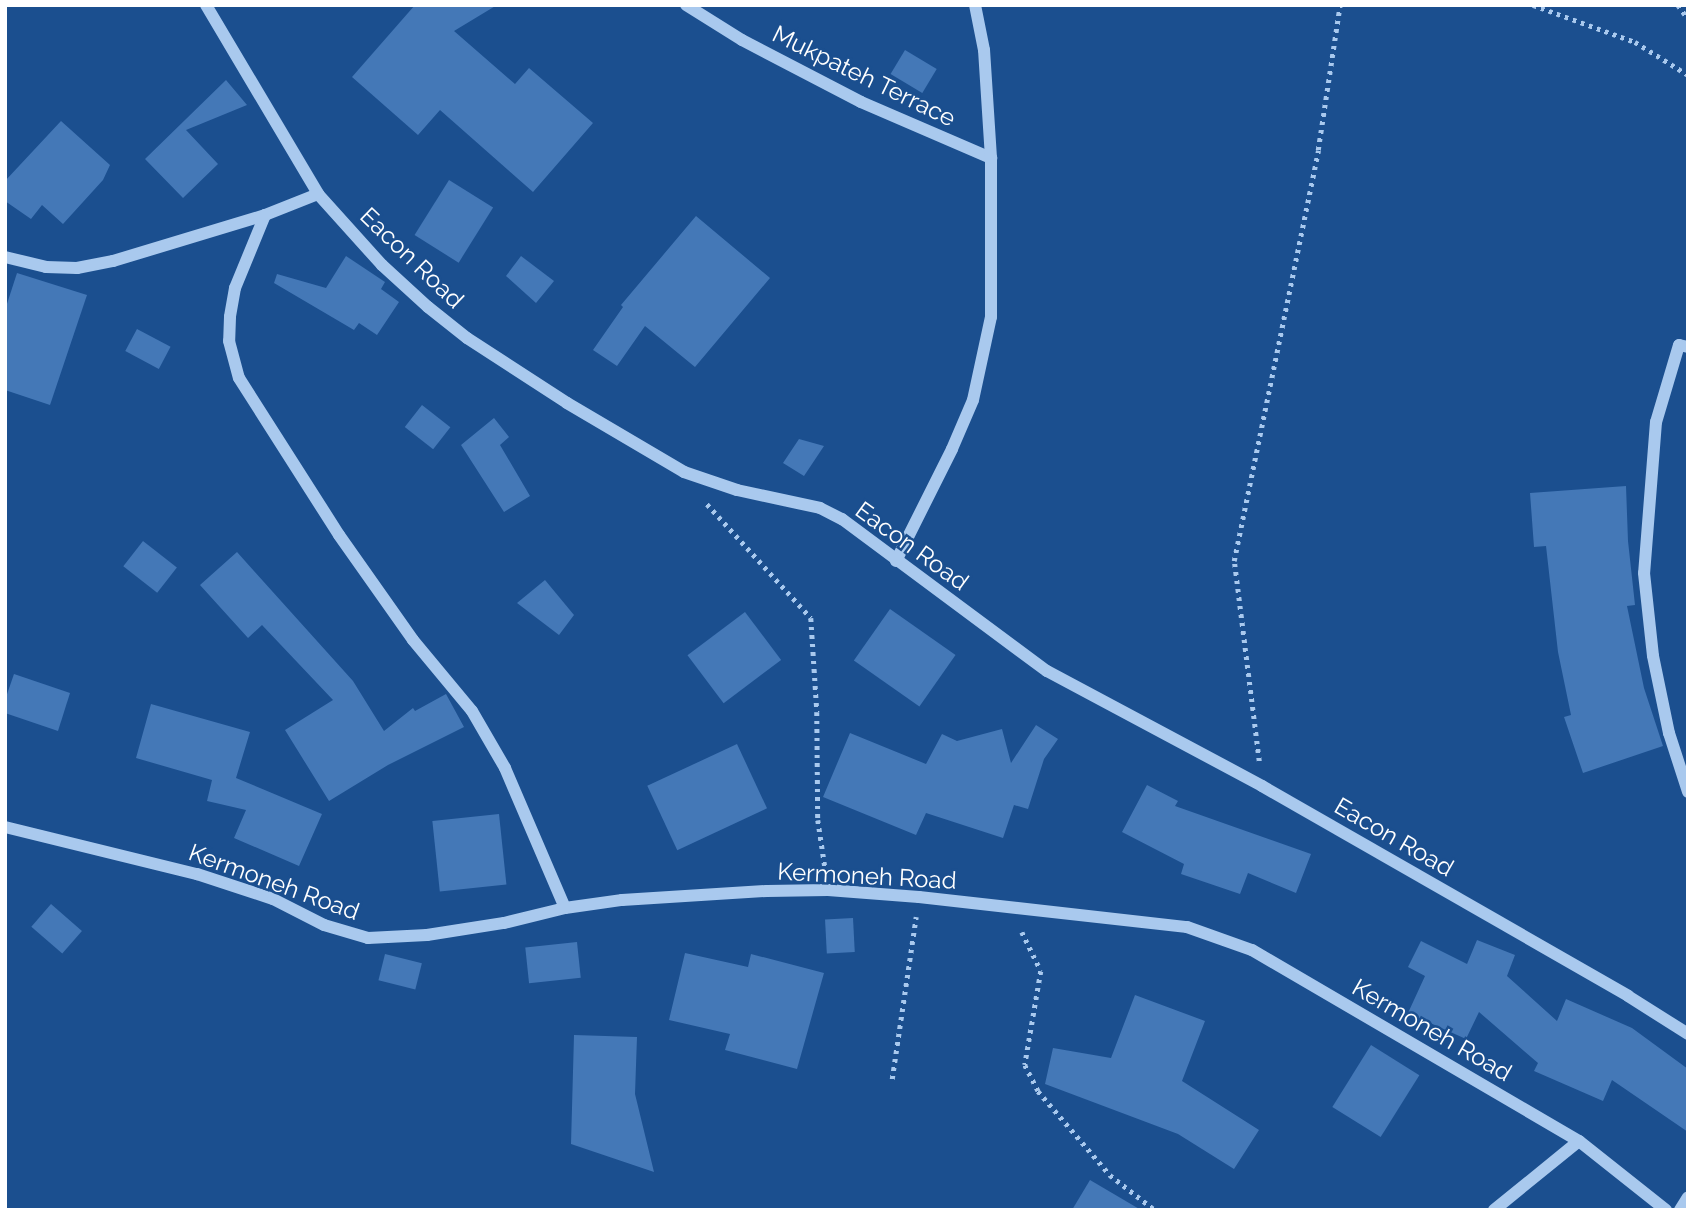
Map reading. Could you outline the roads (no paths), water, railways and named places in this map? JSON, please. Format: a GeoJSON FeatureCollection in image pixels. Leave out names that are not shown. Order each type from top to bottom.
{"type":"FeatureCollection","features":[{"type":"Feature","properties":{"kind":"street","name":"Eacon Road"},"geometry":{"type":"LineString","coordinates":[[206,5],[318,194],[382,265],[428,307],[567,403],[684,472],[737,490],[820,508],[842,519],[1047,671],[1262,786],[1628,996],[1688,1034]]}},
{"type":"Feature","properties":{"kind":"street","name":"Mukpateh Terrace"},"geometry":{"type":"LineString","coordinates":[[686,5],[742,40],[861,102],[991,159]]}},
{"type":"Feature","properties":{"kind":"street"},"geometry":{"type":"LineString","coordinates":[[897,561],[952,449],[975,388],[991,317],[991,159],[984,50],[975,5]]}},
{"type":"Feature","properties":{"kind":"street"},"geometry":{"type":"LineString","coordinates":[[5,257],[46,267],[77,268],[113,261],[265,215],[318,194]]}},
{"type":"Feature","properties":{"kind":"street"},"geometry":{"type":"LineString","coordinates":[[265,215],[235,288],[230,317],[229,341],[239,378],[339,535],[413,640],[472,711],[505,768],[565,908]]}},
{"type":"Feature","properties":{"kind":"street"},"geometry":{"type":"LineString","coordinates":[[1688,347],[1679,345],[1656,422],[1644,573],[1653,656],[1669,733],[1688,792]]}},
{"type":"Feature","properties":{"kind":"street","name":"Kermoneh Road"},"geometry":{"type":"LineString","coordinates":[[5,827],[197,874],[273,899],[324,925],[368,938],[427,935],[504,923],[565,908],[622,900],[828,890],[1134,919],[1187,927],[1252,950],[1579,1140],[1666,1210]]}},
{"type":"Feature","properties":{"kind":"street"},"geometry":{"type":"LineString","coordinates":[[1494,1210],[1579,1140]]}},
{"type":"Feature","properties":{"kind":"street"},"geometry":{"type":"LineString","coordinates":[[1680,1210],[1688,1198]]}}]}
